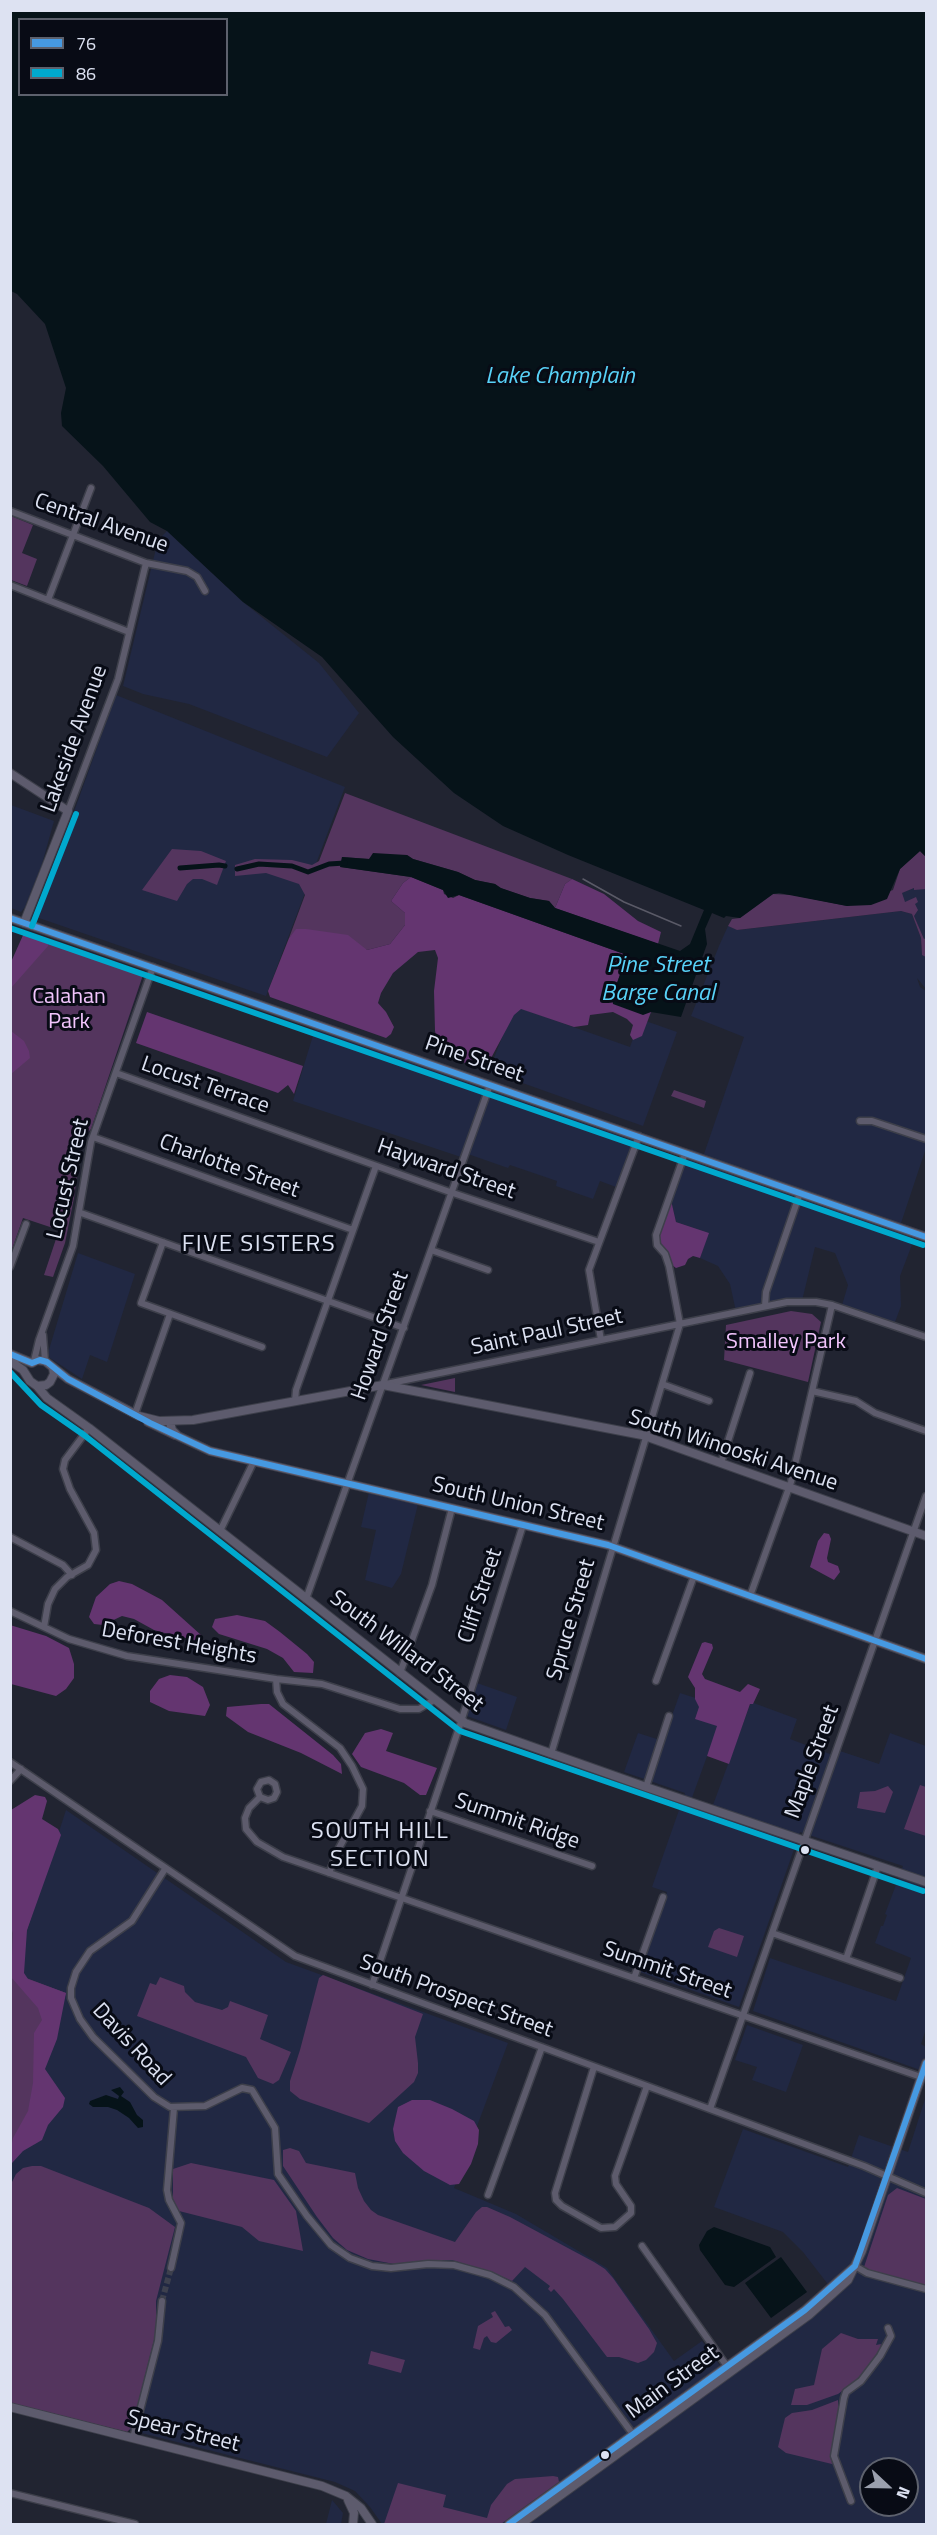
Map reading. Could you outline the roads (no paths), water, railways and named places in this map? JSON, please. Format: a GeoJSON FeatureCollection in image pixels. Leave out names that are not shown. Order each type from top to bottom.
{"type":"FeatureCollection","features":[{"type":"Feature","properties":{"kind":"main road"},"geometry":{"type":"LineString","coordinates":[[10,773],[68,811]]}},
{"type":"Feature","properties":{"kind":"main road","name":"Lakeside Avenue"},"geometry":{"type":"LineString","coordinates":[[24,922],[68,811]]}},
{"type":"Feature","properties":{"kind":"main road","name":"Pine Street"},"geometry":{"type":"LineString","coordinates":[[10,918],[927,1237]]}},
{"type":"Feature","properties":{"kind":"main road"},"geometry":{"type":"LineString","coordinates":[[11,1354],[33,1362],[45,1361],[53,1368],[50,1382],[53,1401]]}},
{"type":"Feature","properties":{"kind":"main road"},"geometry":{"type":"LineString","coordinates":[[28,1375],[33,1362]]}},
{"type":"Feature","properties":{"kind":"main road"},"geometry":{"type":"LineString","coordinates":[[13,1365],[28,1375],[30,1381],[37,1386],[68,1379]]}},
{"type":"Feature","properties":{"kind":"main road","name":"South Union Street"},"geometry":{"type":"LineString","coordinates":[[53,1368],[68,1379],[210,1451],[613,1547],[927,1659]]}},
{"type":"Feature","properties":{"kind":"main road","name":"Saint Paul Street"},"geometry":{"type":"LineString","coordinates":[[170,1422],[383,1385]]}},
{"type":"Feature","properties":{"kind":"main road","name":"South Winooski Avenue"},"geometry":{"type":"LineString","coordinates":[[383,1385],[646,1437],[927,1536]]}},
{"type":"Feature","properties":{"kind":"main road","name":"South Willard Street"},"geometry":{"type":"LineString","coordinates":[[37,1386],[44,1395],[461,1721],[646,1787],[927,1882]]}},
{"type":"Feature","properties":{"kind":"main road"},"geometry":{"type":"LineString","coordinates":[[137,1415],[170,1422],[172,1430],[178,1436]]}},
{"type":"Feature","properties":{"kind":"main road","name":"Main Street"},"geometry":{"type":"LineString","coordinates":[[509,2524],[730,2369],[805,2310],[855,2266],[927,2063]]}},
{"type":"Feature","properties":{"kind":"main road","name":"Spear Street"},"geometry":{"type":"LineString","coordinates":[[10,2407],[322,2486],[346,2496],[361,2508],[372,2524]]}},
{"type":"Feature","properties":{"kind":"main road","name":"Main Street"},"geometry":{"type":"LineString","coordinates":[[521,2524],[635,2437]]}},
{"type":"Feature","properties":{"kind":"main road"},"geometry":{"type":"LineString","coordinates":[[346,2496],[354,2513],[353,2524]]}},
{"type":"Feature","properties":{"kind":"street"},"geometry":{"type":"LineString","coordinates":[[48,600],[91,488]]}},
{"type":"Feature","properties":{"kind":"street","name":"Central Avenue"},"geometry":{"type":"LineString","coordinates":[[10,511],[146,563],[161,564],[192,573],[200,581],[205,591]]}},
{"type":"Feature","properties":{"kind":"street","name":"Lakeside Avenue"},"geometry":{"type":"LineString","coordinates":[[68,811],[118,679],[146,563]]}},
{"type":"Feature","properties":{"kind":"street"},"geometry":{"type":"LineString","coordinates":[[10,585],[129,632]]}},
{"type":"Feature","properties":{"kind":"street","name":"Locust Street"},"geometry":{"type":"LineString","coordinates":[[33,1362],[73,1246],[81,1213],[93,1137],[153,967]]}},
{"type":"Feature","properties":{"kind":"street","name":"Locust Terrace"},"geometry":{"type":"LineString","coordinates":[[116,1073],[281,1132]]}},
{"type":"Feature","properties":{"kind":"street","name":"Howard Street"},"geometry":{"type":"LineString","coordinates":[[306,1599],[490,1085]]}},
{"type":"Feature","properties":{"kind":"street"},"geometry":{"type":"LineString","coordinates":[[861,1121],[872,1121],[927,1139]]}},
{"type":"Feature","properties":{"kind":"street","name":"Hayward Street"},"geometry":{"type":"LineString","coordinates":[[281,1132],[600,1242]]}},
{"type":"Feature","properties":{"kind":"street"},"geometry":{"type":"LineString","coordinates":[[601,1340],[589,1274],[639,1136]]}},
{"type":"Feature","properties":{"kind":"street","name":"Charlotte Street"},"geometry":{"type":"LineString","coordinates":[[93,1137],[353,1230]]}},
{"type":"Feature","properties":{"kind":"street"},"geometry":{"type":"LineString","coordinates":[[680,1324],[669,1266],[657,1245],[656,1235],[685,1152]]}},
{"type":"Feature","properties":{"kind":"street"},"geometry":{"type":"LineString","coordinates":[[295,1401],[296,1390],[376,1166]]}},
{"type":"Feature","properties":{"kind":"street"},"geometry":{"type":"LineString","coordinates":[[765,1306],[766,1292],[800,1193]]}},
{"type":"Feature","properties":{"kind":"street"},"geometry":{"type":"LineString","coordinates":[[81,1213],[404,1328]]}},
{"type":"Feature","properties":{"kind":"street"},"geometry":{"type":"LineString","coordinates":[[10,1267],[26,1224]]}},
{"type":"Feature","properties":{"kind":"street"},"geometry":{"type":"LineString","coordinates":[[163,1242],[141,1304],[262,1347]]}},
{"type":"Feature","properties":{"kind":"street"},"geometry":{"type":"LineString","coordinates":[[431,1250],[488,1270]]}},
{"type":"Feature","properties":{"kind":"street","name":"Saint Paul Street"},"geometry":{"type":"LineString","coordinates":[[383,1385],[797,1301],[832,1305],[927,1337]]}},
{"type":"Feature","properties":{"kind":"street"},"geometry":{"type":"LineString","coordinates":[[750,1596],[789,1487],[832,1305]]}},
{"type":"Feature","properties":{"kind":"street"},"geometry":{"type":"LineString","coordinates":[[137,1415],[170,1314]]}},
{"type":"Feature","properties":{"kind":"street","name":"Spruce Street"},"geometry":{"type":"LineString","coordinates":[[551,1754],[680,1324]]}},
{"type":"Feature","properties":{"kind":"street","name":"Locust Street"},"geometry":{"type":"LineString","coordinates":[[44,1332],[45,1361]]}},
{"type":"Feature","properties":{"kind":"street"},"geometry":{"type":"LineString","coordinates":[[721,1463],[750,1373]]}},
{"type":"Feature","properties":{"kind":"street"},"geometry":{"type":"LineString","coordinates":[[662,1384],[709,1401]]}},
{"type":"Feature","properties":{"kind":"street"},"geometry":{"type":"LineString","coordinates":[[812,1391],[856,1401],[875,1413],[927,1431]]}},
{"type":"Feature","properties":{"kind":"street"},"geometry":{"type":"LineString","coordinates":[[44,1627],[52,1594],[62,1581],[88,1565],[97,1544],[94,1533],[70,1489],[63,1464],[89,1428]]}},
{"type":"Feature","properties":{"kind":"street"},"geometry":{"type":"LineString","coordinates":[[220,1531],[254,1461]]}},
{"type":"Feature","properties":{"kind":"street","name":"Maple Street"},"geometry":{"type":"LineString","coordinates":[[710,2109],[927,1496]]}},
{"type":"Feature","properties":{"kind":"street"},"geometry":{"type":"LineString","coordinates":[[400,1673],[432,1585],[452,1508]]}},
{"type":"Feature","properties":{"kind":"street","name":"Cliff Street"},"geometry":{"type":"LineString","coordinates":[[372,1985],[461,1721],[523,1525]]}},
{"type":"Feature","properties":{"kind":"street"},"geometry":{"type":"LineString","coordinates":[[10,1537],[63,1565],[72,1575]]}},
{"type":"Feature","properties":{"kind":"street"},"geometry":{"type":"LineString","coordinates":[[656,1681],[693,1576]]}},
{"type":"Feature","properties":{"kind":"street","name":"Deforest Heights"},"geometry":{"type":"LineString","coordinates":[[10,1611],[69,1639],[132,1658],[322,1684],[400,1709],[419,1709],[434,1700]]}},
{"type":"Feature","properties":{"kind":"street"},"geometry":{"type":"LineString","coordinates":[[276,1679],[277,1692],[283,1704],[340,1748],[363,1789],[362,1806],[339,1848],[329,1873]]}},
{"type":"Feature","properties":{"kind":"street"},"geometry":{"type":"LineString","coordinates":[[646,1787],[669,1716]]}},
{"type":"Feature","properties":{"kind":"street","name":"South Prospect Street"},"geometry":{"type":"LineString","coordinates":[[10,1762],[289,1953],[888,2175],[927,2193]]}},
{"type":"Feature","properties":{"kind":"street"},"geometry":{"type":"LineString","coordinates":[[10,1781],[21,1769]]}},
{"type":"Feature","properties":{"kind":"street","name":"Summit Street"},"geometry":{"type":"LineString","coordinates":[[260,1797],[249,1808],[245,1818],[246,1829],[251,1836],[283,1857],[921,2078]]}},
{"type":"Feature","properties":{"kind":"street","name":"Summit Ridge"},"geometry":{"type":"LineString","coordinates":[[430,1811],[592,1866]]}},
{"type":"Feature","properties":{"kind":"street"},"geometry":{"type":"LineString","coordinates":[[846,1959],[878,1866]]}},
{"type":"Feature","properties":{"kind":"street","name":"Davis Road"},"geometry":{"type":"LineString","coordinates":[[165,1869],[132,1921],[96,1946],[83,1959],[72,1985],[71,1998],[80,2019],[97,2042],[154,2097],[174,2108],[167,2190],[169,2200],[181,2223],[171,2268]]}},
{"type":"Feature","properties":{"kind":"street"},"geometry":{"type":"LineString","coordinates":[[634,1978],[663,1898]]}},
{"type":"Feature","properties":{"kind":"street"},"geometry":{"type":"LineString","coordinates":[[772,1933],[900,1978]]}},
{"type":"Feature","properties":{"kind":"street"},"geometry":{"type":"LineString","coordinates":[[488,2195],[542,2047]]}},
{"type":"Feature","properties":{"kind":"street"},"geometry":{"type":"LineString","coordinates":[[594,2067],[555,2193],[556,2200],[561,2206],[603,2228],[615,2227],[632,2213],[631,2206],[616,2184],[615,2173],[647,2086]]}},
{"type":"Feature","properties":{"kind":"street"},"geometry":{"type":"LineString","coordinates":[[174,2108],[205,2106],[242,2088],[252,2090],[274,2128],[278,2174],[307,2216],[335,2248],[350,2258],[372,2266],[391,2268],[428,2264],[454,2265],[483,2272],[514,2287],[545,2315],[635,2437]]}},
{"type":"Feature","properties":{"kind":"street"},"geometry":{"type":"LineString","coordinates":[[642,2246],[730,2369]]}},
{"type":"Feature","properties":{"kind":"street"},"geometry":{"type":"LineString","coordinates":[[855,2266],[867,2273],[927,2289]]}},
{"type":"Feature","properties":{"kind":"street"},"geometry":{"type":"LineString","coordinates":[[133,2438],[158,2340],[162,2301]]}},
{"type":"Feature","properties":{"kind":"street"},"geometry":{"type":"LineString","coordinates":[[851,2501],[834,2456],[844,2398],[846,2392],[861,2381],[880,2356],[891,2336],[888,2328]]}},
{"type":"Feature","properties":{"kind":"street"},"geometry":{"type":"LineString","coordinates":[[10,2493],[135,2524]]}},
{"type":"Feature","properties":{"kind":"water","name":"Lake Champlain"},"geometry":{"type":"Polygon","coordinates":[[[10,11],[926,11],[926,857],[920,851],[900,869],[887,899],[871,905],[847,906],[779,893],[773,894],[740,918],[726,916],[724,918],[712,913],[705,929],[707,944],[681,1017],[651,1012],[643,1015],[613,1004],[612,997],[627,955],[459,895],[448,898],[443,890],[411,877],[340,867],[342,857],[369,859],[373,853],[407,855],[530,898],[549,901],[555,908],[680,951],[690,944],[704,910],[503,826],[454,793],[393,737],[322,657],[243,602],[167,531],[150,522],[103,466],[62,426],[61,413],[66,388],[45,324],[17,294],[11,291],[10,11]]]}},
{"type":"Feature","properties":{"kind":"water"},"geometry":{"type":"Polygon","coordinates":[[[120,2087],[124,2092],[121,2096],[130,2102],[137,2115],[143,2120],[143,2127],[138,2128],[117,2110],[108,2107],[93,2107],[89,2104],[90,2101],[106,2095],[118,2099],[119,2096],[111,2090],[120,2087]]]}},
{"type":"Feature","properties":{"kind":"water"},"geometry":{"type":"Polygon","coordinates":[[[714,2227],[770,2247],[776,2257],[734,2287],[725,2285],[700,2250],[699,2245],[707,2231],[714,2227]]]}},
{"type":"Feature","properties":{"kind":"water"},"geometry":{"type":"Polygon","coordinates":[[[781,2257],[807,2292],[771,2318],[745,2283],[781,2257]]]}},
{"type":"Feature","properties":{"kind":"waterway","name":"Pine Street Barge Canal"},"geometry":{"type":"LineString","coordinates":[[237,869],[259,864],[292,866],[308,872],[329,864],[345,863]]}},
{"type":"Feature","properties":{"kind":"waterway","name":"Pine Street Barge Canal"},"geometry":{"type":"LineString","coordinates":[[180,868],[225,866]]}},
{"type":"Feature","properties":{"kind":"tunnel"},"geometry":{"type":"LineString","coordinates":[[162,2301],[171,2268]]}},
{"type":"Feature","properties":{"kind":"railway"},"geometry":{"type":"LineString","coordinates":[[583,879],[624,902],[681,926]]}},
{"type":"Feature","properties":{"kind":"district","name":"FIVE SISTERS"},"geometry":{"type":"Point","coordinates":[259,1245]}},
{"type":"Feature","properties":{"kind":"district","name":"SOUTH HILL SECTION"},"geometry":{"type":"Point","coordinates":[380,1846]}},
{"type":"Feature","properties":{"kind":"park label","name":"Calahan Park"},"geometry":{"type":"Point","coordinates":[69,1010]}},
{"type":"Feature","properties":{"kind":"park label","name":"Smalley Park"},"geometry":{"type":"Point","coordinates":[786,1343]}}]}
